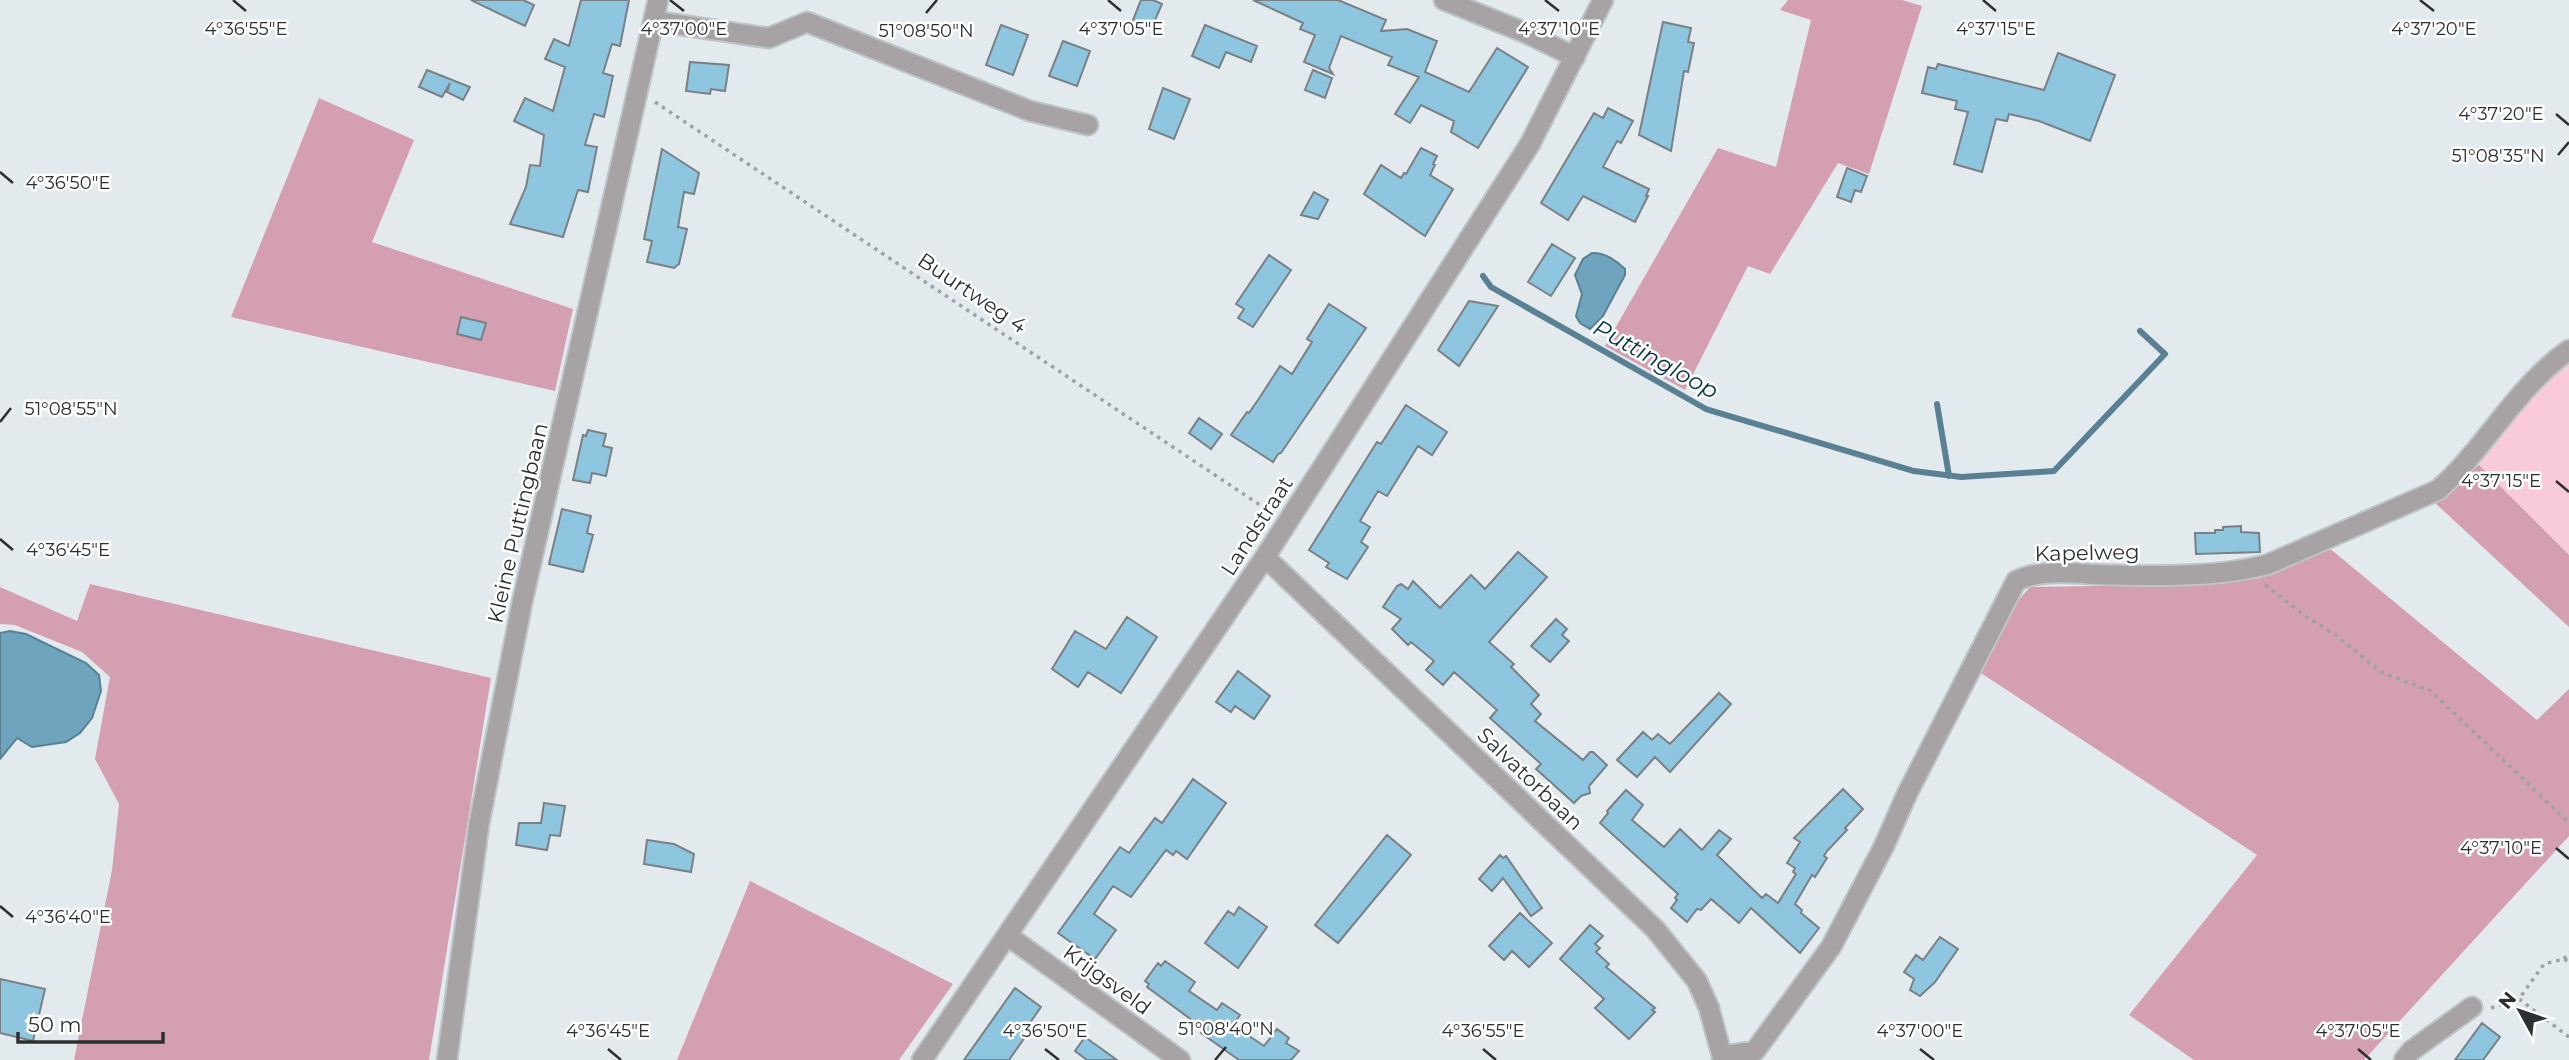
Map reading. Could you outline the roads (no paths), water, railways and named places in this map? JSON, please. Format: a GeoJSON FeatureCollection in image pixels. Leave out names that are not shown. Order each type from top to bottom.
{"type":"FeatureCollection","features":[{"type":"Feature","properties":{"kind":"street","name":"Kleine Puttingbaan"},"geometry":{"type":"LineString","coordinates":[[447,1060],[479,824],[520,616],[658,0]]}},
{"type":"Feature","properties":{"kind":"street"},"geometry":{"type":"LineString","coordinates":[[1444,0],[1526,33],[1575,57]]}},
{"type":"Feature","properties":{"kind":"street","name":"Landstraat"},"geometry":{"type":"LineString","coordinates":[[922,1060],[1265,557],[1530,144],[1603,0]]}},
{"type":"Feature","properties":{"kind":"street"},"geometry":{"type":"LineString","coordinates":[[654,21],[769,38],[807,22],[1030,111],[1088,125]]}},
{"type":"Feature","properties":{"kind":"street","name":"Kapelweg"},"geometry":{"type":"LineString","coordinates":[[1723,1058],[1755,1051],[1830,947],[1884,846],[1907,794],[2016,581],[2030,574],[2116,576],[2242,572],[2269,564],[2438,490],[2456,474],[2537,376],[2569,350]]}},
{"type":"Feature","properties":{"kind":"street","name":"Salvatorbaan"},"geometry":{"type":"LineString","coordinates":[[1265,557],[1655,929],[1697,981],[1709,1008],[1723,1058]]}},
{"type":"Feature","properties":{"kind":"street","name":"Krijgsveld"},"geometry":{"type":"LineString","coordinates":[[1008,936],[1180,1060]]}},
{"type":"Feature","properties":{"kind":"street"},"geometry":{"type":"LineString","coordinates":[[2404,1060],[2411,1051],[2472,1007]]}},
{"type":"Feature","properties":{"kind":"water"},"geometry":{"type":"Polygon","coordinates":[[[1592,253],[1614,260],[1625,269],[1625,275],[1603,316],[1590,329],[1580,323],[1576,316],[1582,294],[1575,275],[1583,259],[1592,253]]]}},
{"type":"Feature","properties":{"kind":"water"},"geometry":{"type":"Polygon","coordinates":[[[10,631],[26,634],[86,663],[99,675],[101,691],[92,718],[80,733],[66,742],[32,747],[17,738],[0,759],[0,633],[10,631]]]}},
{"type":"Feature","properties":{"kind":"waterway","name":"Puttingloop"},"geometry":{"type":"LineString","coordinates":[[1483,276],[1491,287],[1706,409],[1914,471],[1961,477],[2054,471],[2165,354],[2140,331]]}},
{"type":"Feature","properties":{"kind":"waterway"},"geometry":{"type":"LineString","coordinates":[[1937,404],[1949,476]]}}]}
